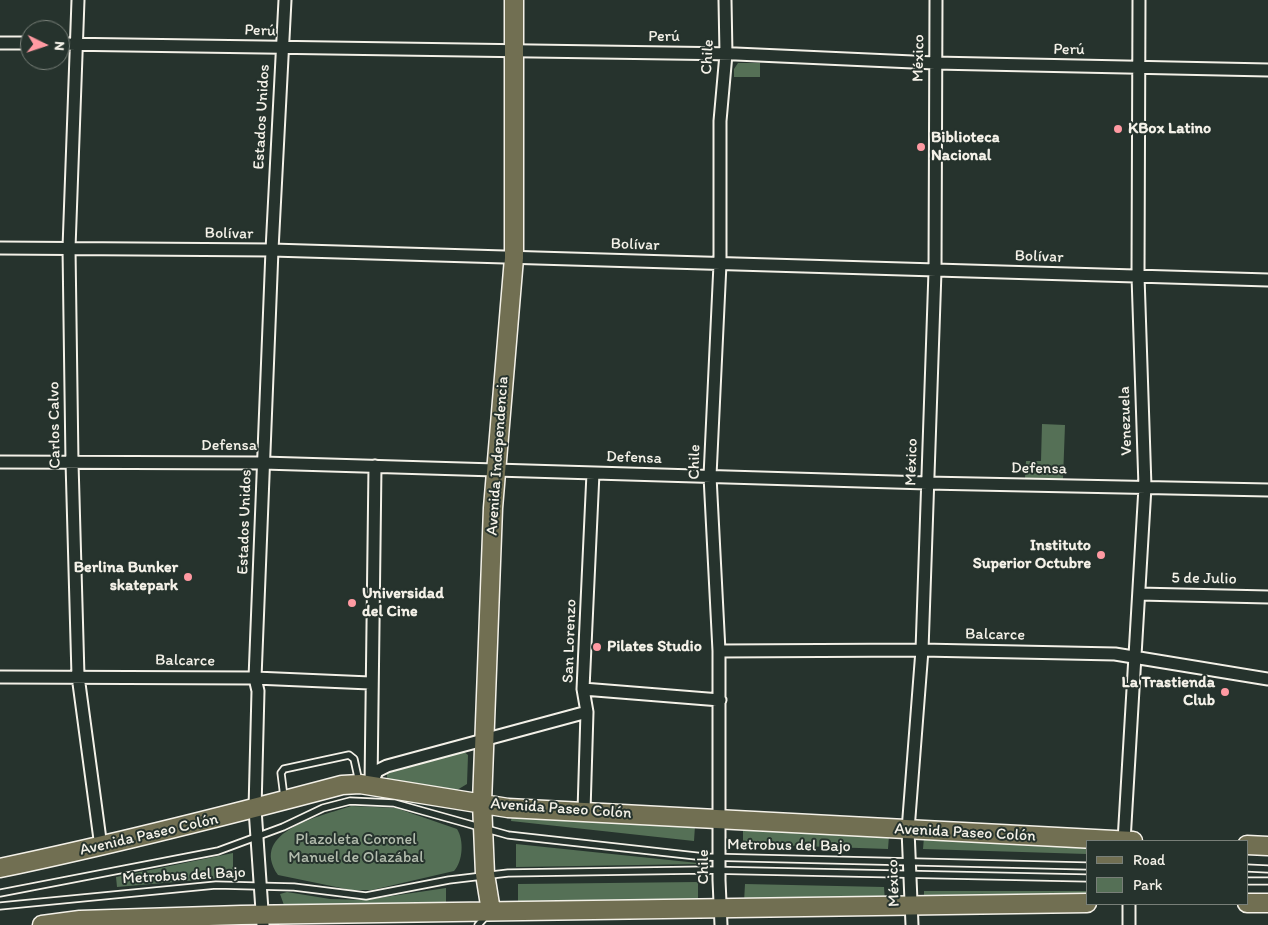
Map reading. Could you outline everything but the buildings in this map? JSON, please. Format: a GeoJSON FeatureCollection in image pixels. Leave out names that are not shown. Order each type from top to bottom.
{"type":"FeatureCollection","features":[{"type":"Feature","properties":{"kind":"main road","name":"Avenida Independencia"},"geometry":{"type":"LineString","coordinates":[[491,911],[485,874],[482,803],[495,469],[514,258],[514,0]]}},
{"type":"Feature","properties":{"kind":"main road","name":"Avenida Paseo Colón"},"geometry":{"type":"LineString","coordinates":[[0,868],[101,847],[255,809],[342,785],[365,784],[508,808],[1104,840]]}},
{"type":"Feature","properties":{"kind":"main road"},"geometry":{"type":"LineString","coordinates":[[1248,845],[1268,846]]}},
{"type":"Feature","properties":{"kind":"main road"},"geometry":{"type":"LineString","coordinates":[[53,924],[262,920],[491,911],[721,917],[911,906],[1086,903]]}},
{"type":"Feature","properties":{"kind":"main road"},"geometry":{"type":"LineString","coordinates":[[1248,903],[1268,903]]}},
{"type":"Feature","properties":{"kind":"street","name":"Carlos Calvo"},"geometry":{"type":"LineString","coordinates":[[78,0],[69,248],[72,462],[78,676],[101,847]]}},
{"type":"Feature","properties":{"kind":"street","name":"Estados Unidos"},"geometry":{"type":"LineString","coordinates":[[262,920],[255,809],[258,691],[255,678],[272,250],[285,0]]}},
{"type":"Feature","properties":{"kind":"street","name":"Chile"},"geometry":{"type":"LineString","coordinates":[[721,917],[719,651],[710,476],[720,264],[720,121],[726,54],[726,0]]}},
{"type":"Feature","properties":{"kind":"street","name":"México"},"geometry":{"type":"LineString","coordinates":[[912,925],[908,830],[922,650],[935,270],[936,0]]}},
{"type":"Feature","properties":{"kind":"street","name":"Venezuela"},"geometry":{"type":"LineString","coordinates":[[1124,840],[1145,486],[1138,276],[1139,0]]}},
{"type":"Feature","properties":{"kind":"street"},"geometry":{"type":"LineString","coordinates":[[0,43],[20,44]]}},
{"type":"Feature","properties":{"kind":"street","name":"Perú"},"geometry":{"type":"LineString","coordinates":[[70,43],[726,54],[936,62],[1268,70]]}},
{"type":"Feature","properties":{"kind":"street","name":"Bolívar"},"geometry":{"type":"LineString","coordinates":[[0,248],[272,250],[1268,280]]}},
{"type":"Feature","properties":{"kind":"street","name":"Defensa"},"geometry":{"type":"LineString","coordinates":[[0,462],[263,463],[927,483],[1268,490]]}},
{"type":"Feature","properties":{"kind":"street"},"geometry":{"type":"LineString","coordinates":[[365,784],[370,683],[375,466]]}},
{"type":"Feature","properties":{"kind":"street","name":"San Lorenzo"},"geometry":{"type":"LineString","coordinates":[[584,811],[587,712],[584,688],[592,473]]}},
{"type":"Feature","properties":{"kind":"street","name":"5 de Julio"},"geometry":{"type":"LineString","coordinates":[[1140,594],[1268,597]]}},
{"type":"Feature","properties":{"kind":"street","name":"Balcarce"},"geometry":{"type":"LineString","coordinates":[[719,651],[922,650],[1116,654],[1268,679]]}},
{"type":"Feature","properties":{"kind":"street","name":"Balcarce"},"geometry":{"type":"LineString","coordinates":[[0,677],[255,678],[370,683]]}},
{"type":"Feature","properties":{"kind":"street"},"geometry":{"type":"LineString","coordinates":[[584,688],[720,700]]}},
{"type":"Feature","properties":{"kind":"street"},"geometry":{"type":"LineString","coordinates":[[365,784],[377,771],[387,766],[587,712]]}},
{"type":"Feature","properties":{"kind":"street"},"geometry":{"type":"LineString","coordinates":[[1129,905],[1129,925]]}},
{"type":"Feature","properties":{"kind":"lane"},"geometry":{"type":"LineString","coordinates":[[284,800],[281,773],[284,769],[349,755],[354,759],[365,784]]}},
{"type":"Feature","properties":{"kind":"lane","name":"Metrobus del Bajo"},"geometry":{"type":"LineString","coordinates":[[0,893],[218,851],[323,808],[350,801],[394,804],[508,835],[720,864],[910,868],[1086,878]]}},
{"type":"Feature","properties":{"kind":"lane","name":"Metrobus del Bajo"},"geometry":{"type":"LineString","coordinates":[[0,906],[216,885],[294,887],[366,896],[485,874],[720,864],[910,868],[1086,866]]}},
{"type":"Feature","properties":{"kind":"lane"},"geometry":{"type":"LineString","coordinates":[[1248,868],[1268,868]]}},
{"type":"Feature","properties":{"kind":"lane"},"geometry":{"type":"LineString","coordinates":[[1248,881],[1268,881]]}},
{"type":"Feature","properties":{"kind":"lane"},"geometry":{"type":"LineString","coordinates":[[478,925],[491,911]]}},
{"type":"Feature","properties":{"kind":"green space"},"geometry":{"type":"Polygon","coordinates":[[[738,63],[760,63],[760,77],[734,77],[734,69],[738,63]]]}},
{"type":"Feature","properties":{"kind":"green space"},"geometry":{"type":"Polygon","coordinates":[[[1042,424],[1065,425],[1063,479],[1025,478],[1026,461],[1041,461],[1042,424]]]}},
{"type":"Feature","properties":{"kind":"green space"},"geometry":{"type":"Polygon","coordinates":[[[463,751],[468,755],[467,784],[457,790],[391,781],[387,778],[387,773],[390,771],[463,751]]]}},
{"type":"Feature","properties":{"kind":"green space","name":"Plazoleta Coronel Manuel de Olazábal"},"geometry":{"type":"Polygon","coordinates":[[[351,806],[396,808],[457,829],[462,844],[461,856],[457,867],[454,871],[372,890],[351,890],[278,875],[271,860],[273,847],[280,836],[307,821],[351,806]]]}},
{"type":"Feature","properties":{"kind":"green space"},"geometry":{"type":"Polygon","coordinates":[[[512,815],[695,826],[694,841],[511,821],[512,815]]]}},
{"type":"Feature","properties":{"kind":"green space"},"geometry":{"type":"Polygon","coordinates":[[[743,828],[889,836],[888,849],[743,844],[743,828]]]}},
{"type":"Feature","properties":{"kind":"green space"},"geometry":{"type":"Polygon","coordinates":[[[924,837],[1086,846],[1086,854],[923,849],[924,837]]]}},
{"type":"Feature","properties":{"kind":"green space"},"geometry":{"type":"Polygon","coordinates":[[[516,844],[698,863],[698,864],[516,867],[516,844]]]}},
{"type":"Feature","properties":{"kind":"green space"},"geometry":{"type":"Polygon","coordinates":[[[233,853],[233,877],[117,887],[116,877],[233,853]]]}},
{"type":"Feature","properties":{"kind":"green space"},"geometry":{"type":"Polygon","coordinates":[[[698,882],[698,900],[518,901],[518,884],[698,882]]]}},
{"type":"Feature","properties":{"kind":"green space"},"geometry":{"type":"Polygon","coordinates":[[[745,884],[884,887],[885,901],[744,902],[745,884]]]}},
{"type":"Feature","properties":{"kind":"green space"},"geometry":{"type":"Polygon","coordinates":[[[446,888],[446,902],[285,908],[280,894],[287,892],[330,899],[365,900],[446,888]]]}},
{"type":"Feature","properties":{"kind":"green space"},"geometry":{"type":"Polygon","coordinates":[[[924,891],[1086,891],[1086,899],[924,901],[924,891]]]}},
{"type":"Feature","properties":{"kind":"place","name":"KBox Latino"},"geometry":{"type":"Point","coordinates":[1118,129]}},
{"type":"Feature","properties":{"kind":"place","name":"Biblioteca Nacional"},"geometry":{"type":"Point","coordinates":[921,147]}},
{"type":"Feature","properties":{"kind":"place","name":"Instituto Superior Octubre"},"geometry":{"type":"Point","coordinates":[1101,555]}},
{"type":"Feature","properties":{"kind":"place","name":"Berlina Bunker skatepark"},"geometry":{"type":"Point","coordinates":[188,577]}},
{"type":"Feature","properties":{"kind":"place","name":"Universidad del Cine"},"geometry":{"type":"Point","coordinates":[352,603]}},
{"type":"Feature","properties":{"kind":"place","name":"Pilates Studio"},"geometry":{"type":"Point","coordinates":[597,647]}},
{"type":"Feature","properties":{"kind":"place","name":"La Trastienda Club"},"geometry":{"type":"Point","coordinates":[1225,692]}}]}
